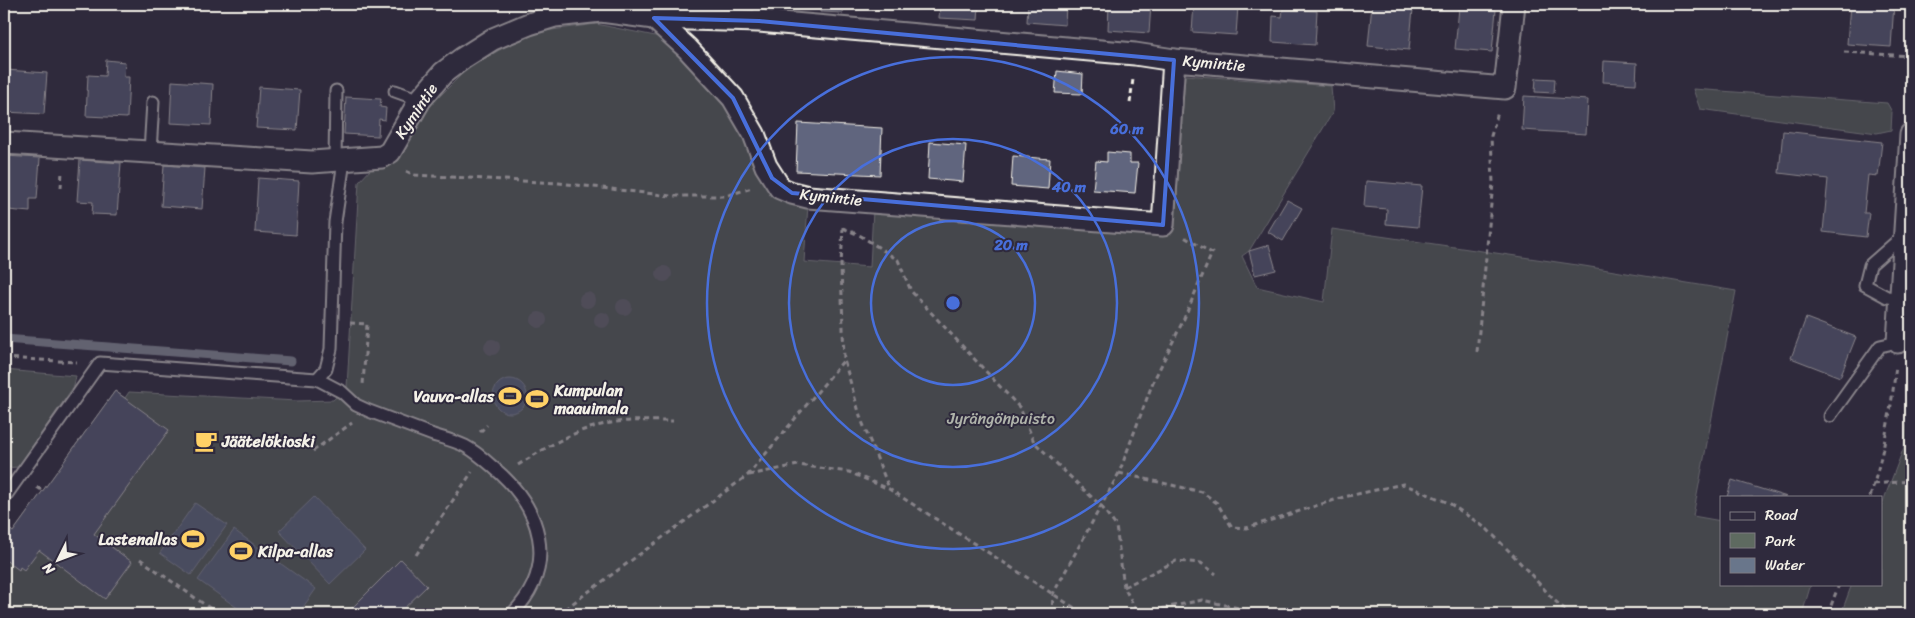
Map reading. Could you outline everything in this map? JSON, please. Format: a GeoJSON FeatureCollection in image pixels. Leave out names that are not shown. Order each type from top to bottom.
{"type":"FeatureCollection","features":[{"type":"Feature","properties":{"kind":"street"},"geometry":{"type":"LineString","coordinates":[[1505,88],[1514,4]]}},
{"type":"Feature","properties":{"kind":"street","name":"Kymintie"},"geometry":{"type":"LineString","coordinates":[[4,143],[312,162],[382,157],[390,152],[420,100],[444,73],[463,58],[494,39],[529,24],[554,16],[601,8],[654,18],[687,48],[733,98],[754,134],[772,178],[780,188],[792,193],[808,197],[1164,225],[1174,60],[1505,88]]}},
{"type":"Feature","properties":{"kind":"street"},"geometry":{"type":"LineString","coordinates":[[654,18],[759,12],[1174,60]]}},
{"type":"Feature","properties":{"kind":"street"},"geometry":{"type":"LineString","coordinates":[[1898,342],[1911,134]]}},
{"type":"Feature","properties":{"kind":"lane"},"geometry":{"type":"LineString","coordinates":[[317,379],[326,369],[331,349],[335,222],[340,161],[336,91]]}},
{"type":"Feature","properties":{"kind":"lane"},"geometry":{"type":"LineString","coordinates":[[395,91],[420,100]]}},
{"type":"Feature","properties":{"kind":"lane"},"geometry":{"type":"LineString","coordinates":[[150,152],[153,102]]}},
{"type":"Feature","properties":{"kind":"lane"},"geometry":{"type":"LineString","coordinates":[[1900,298],[1886,297],[1865,285],[1870,265],[1904,235]]}},
{"type":"Feature","properties":{"kind":"lane"},"geometry":{"type":"LineString","coordinates":[[1830,416],[1880,346],[1898,342]]}},
{"type":"Feature","properties":{"kind":"lane"},"geometry":{"type":"LineString","coordinates":[[4,498],[100,363],[317,379],[342,392],[356,405],[368,411],[465,446],[503,475],[528,509],[536,526],[540,545],[540,561],[536,578],[530,592],[512,614]]}},
{"type":"Feature","properties":{"kind":"path"},"geometry":{"type":"LineString","coordinates":[[1844,52],[1911,56]]}},
{"type":"Feature","properties":{"kind":"path"},"geometry":{"type":"LineString","coordinates":[[1477,352],[1493,183],[1491,136],[1505,88]]}},
{"type":"Feature","properties":{"kind":"path"},"geometry":{"type":"LineString","coordinates":[[390,152],[401,168],[415,175],[560,183],[671,196],[725,196],[758,186],[772,178]]}},
{"type":"Feature","properties":{"kind":"path"},"geometry":{"type":"LineString","coordinates":[[845,199],[841,265],[844,360],[861,419],[889,489]]}},
{"type":"Feature","properties":{"kind":"path"},"geometry":{"type":"LineString","coordinates":[[1052,614],[1053,594],[1119,473],[1153,382],[1183,321],[1212,253],[1164,225]]}},
{"type":"Feature","properties":{"kind":"path"},"geometry":{"type":"LineString","coordinates":[[843,228],[861,236],[898,260],[911,291],[1020,408],[1034,442],[1101,506],[1116,526],[1124,588],[1137,614],[1202,600],[1240,608]]}},
{"type":"Feature","properties":{"kind":"path"},"geometry":{"type":"LineString","coordinates":[[350,323],[367,324],[363,393],[356,405]]}},
{"type":"Feature","properties":{"kind":"path"},"geometry":{"type":"LineString","coordinates":[[1870,496],[1882,456],[1891,414],[1898,342]]}},
{"type":"Feature","properties":{"kind":"path"},"geometry":{"type":"LineString","coordinates":[[4,358],[100,363]]}},
{"type":"Feature","properties":{"kind":"path"},"geometry":{"type":"LineString","coordinates":[[558,614],[748,475],[844,360]]}},
{"type":"Feature","properties":{"kind":"path"},"geometry":{"type":"LineString","coordinates":[[313,451],[368,411]]}},
{"type":"Feature","properties":{"kind":"path"},"geometry":{"type":"LineString","coordinates":[[503,475],[559,440],[583,431],[621,422],[673,421]]}},
{"type":"Feature","properties":{"kind":"path"},"geometry":{"type":"LineString","coordinates":[[416,555],[481,457]]}},
{"type":"Feature","properties":{"kind":"path"},"geometry":{"type":"LineString","coordinates":[[748,475],[798,464],[848,472],[889,489],[1084,614]]}},
{"type":"Feature","properties":{"kind":"path"},"geometry":{"type":"LineString","coordinates":[[1119,473],[1202,492],[1217,503],[1232,528],[1246,528],[1344,497],[1403,484],[1449,503],[1487,529],[1554,600],[1570,614]]}},
{"type":"Feature","properties":{"kind":"path"},"geometry":{"type":"LineString","coordinates":[[1874,484],[1911,481]]}},
{"type":"Feature","properties":{"kind":"path"},"geometry":{"type":"LineString","coordinates":[[37,487],[43,491]]}},
{"type":"Feature","properties":{"kind":"path"},"geometry":{"type":"LineString","coordinates":[[140,559],[218,614]]}},
{"type":"Feature","properties":{"kind":"path"},"geometry":{"type":"LineString","coordinates":[[1124,588],[1176,561],[1201,563],[1216,574]]}},
{"type":"Feature","properties":{"kind":"path"},"geometry":{"type":"LineString","coordinates":[[1828,614],[1838,586]]}},
{"type":"Feature","properties":{"kind":"highlighted area"},"geometry":{"type":"Polygon","coordinates":[[[654,18],[759,21],[1174,60],[1163,225],[792,193],[772,178],[733,98],[654,18]]]}},
{"type":"Feature","properties":{"kind":"green space","name":"Jyrängönpuisto"},"geometry":{"type":"Polygon","coordinates":[[[596,24],[660,37],[676,47],[808,205],[804,262],[870,267],[873,210],[1164,233],[1175,227],[1185,75],[1331,86],[1333,112],[1249,251],[1242,256],[1257,287],[1324,302],[1332,229],[1584,266],[1736,291],[1693,516],[1720,521],[1720,586],[1810,586],[1802,614],[4,614],[4,525],[13,532],[115,391],[125,398],[129,392],[297,401],[333,400],[347,387],[359,182],[469,67],[530,33],[596,24]]]}},
{"type":"Feature","properties":{"kind":"green space"},"geometry":{"type":"Polygon","coordinates":[[[1693,89],[1887,103],[1892,112],[1891,130],[1877,133],[1700,109],[1693,89]]]}},
{"type":"Feature","properties":{"kind":"green space"},"geometry":{"type":"Polygon","coordinates":[[[4,370],[76,376],[74,386],[18,467],[4,468],[4,370]]]}},
{"type":"Feature","properties":{"kind":"green space"},"geometry":{"type":"Polygon","coordinates":[[[1911,389],[1911,614],[1841,614],[1851,586],[1882,586],[1882,504],[1904,447],[1911,389]]]}},
{"type":"Feature","properties":{"kind":"water","name":"Vauva-allas"},"geometry":{"type":"Polygon","coordinates":[[[510,379],[517,380],[522,384],[526,389],[526,403],[522,408],[517,412],[510,413],[503,412],[498,408],[494,403],[493,396],[494,389],[498,384],[503,380],[510,379]]]}},
{"type":"Feature","properties":{"kind":"water"},"geometry":{"type":"Polygon","coordinates":[[[314,497],[365,550],[330,584],[279,531],[314,497]]]}},
{"type":"Feature","properties":{"kind":"water","name":"Lastenallas"},"geometry":{"type":"Polygon","coordinates":[[[195,503],[227,525],[191,575],[160,553],[195,503]]]}},
{"type":"Feature","properties":{"kind":"water","name":"Kilpa-allas"},"geometry":{"type":"Polygon","coordinates":[[[234,530],[316,589],[298,614],[246,614],[198,580],[234,530]]]}},
{"type":"Feature","properties":{"kind":"building"},"geometry":{"type":"Polygon","coordinates":[[[808,4],[808,9],[767,5],[808,4]]]}},
{"type":"Feature","properties":{"kind":"building"},"geometry":{"type":"Polygon","coordinates":[[[820,4],[844,4],[843,13],[820,12],[820,4]]]}},
{"type":"Feature","properties":{"kind":"building"},"geometry":{"type":"Polygon","coordinates":[[[858,4],[892,4],[892,10],[858,8],[858,4]]]}},
{"type":"Feature","properties":{"kind":"building"},"geometry":{"type":"Polygon","coordinates":[[[940,4],[979,4],[978,20],[939,18],[940,4]]]}},
{"type":"Feature","properties":{"kind":"building"},"geometry":{"type":"Polygon","coordinates":[[[1028,4],[1066,4],[1065,25],[1027,22],[1028,4]]]}},
{"type":"Feature","properties":{"kind":"building"},"geometry":{"type":"Polygon","coordinates":[[[1109,4],[1151,4],[1149,33],[1108,30],[1109,4]]]}},
{"type":"Feature","properties":{"kind":"building"},"geometry":{"type":"Polygon","coordinates":[[[1194,4],[1238,6],[1236,35],[1192,32],[1194,4]]]}},
{"type":"Feature","properties":{"kind":"building"},"geometry":{"type":"Polygon","coordinates":[[[1850,4],[1894,4],[1891,47],[1847,44],[1850,4]]]}},
{"type":"Feature","properties":{"kind":"building"},"geometry":{"type":"Polygon","coordinates":[[[1372,5],[1413,9],[1409,50],[1368,46],[1372,5]]]}},
{"type":"Feature","properties":{"kind":"building"},"geometry":{"type":"Polygon","coordinates":[[[1459,8],[1496,10],[1492,52],[1455,49],[1459,8]]]}},
{"type":"Feature","properties":{"kind":"building"},"geometry":{"type":"Polygon","coordinates":[[[1283,9],[1317,11],[1315,45],[1272,42],[1273,16],[1282,17],[1283,9]]]}},
{"type":"Feature","properties":{"kind":"building"},"geometry":{"type":"Polygon","coordinates":[[[106,60],[125,62],[124,77],[129,77],[127,118],[86,116],[88,75],[105,76],[106,60]]]}},
{"type":"Feature","properties":{"kind":"building"},"geometry":{"type":"Polygon","coordinates":[[[1604,61],[1637,63],[1636,84],[1603,82],[1604,61]]]}},
{"type":"Feature","properties":{"kind":"building"},"geometry":{"type":"Polygon","coordinates":[[[6,70],[47,73],[44,114],[4,112],[6,70]]]}},
{"type":"Feature","properties":{"kind":"building"},"geometry":{"type":"Polygon","coordinates":[[[1057,71],[1083,74],[1082,94],[1055,93],[1057,71]]]}},
{"type":"Feature","properties":{"kind":"building"},"geometry":{"type":"Polygon","coordinates":[[[1536,78],[1555,79],[1554,93],[1535,92],[1536,78]]]}},
{"type":"Feature","properties":{"kind":"building"},"geometry":{"type":"Polygon","coordinates":[[[172,81],[213,84],[211,125],[170,123],[172,81]]]}},
{"type":"Feature","properties":{"kind":"building"},"geometry":{"type":"Polygon","coordinates":[[[259,87],[300,90],[297,130],[256,128],[259,87]]]}},
{"type":"Feature","properties":{"kind":"building"},"geometry":{"type":"Polygon","coordinates":[[[1524,96],[1588,100],[1586,134],[1522,130],[1524,96]]]}},
{"type":"Feature","properties":{"kind":"building"},"geometry":{"type":"Polygon","coordinates":[[[346,97],[381,99],[380,107],[386,108],[385,120],[379,119],[378,136],[344,134],[346,97]]]}},
{"type":"Feature","properties":{"kind":"building"},"geometry":{"type":"Polygon","coordinates":[[[798,123],[882,128],[880,175],[796,171],[798,123]]]}},
{"type":"Feature","properties":{"kind":"building"},"geometry":{"type":"Polygon","coordinates":[[[1783,131],[1882,142],[1878,176],[1868,175],[1864,213],[1869,213],[1866,237],[1823,232],[1828,179],[1779,173],[1783,131]]]}},
{"type":"Feature","properties":{"kind":"building"},"geometry":{"type":"Polygon","coordinates":[[[930,142],[966,145],[963,182],[928,179],[930,142]]]}},
{"type":"Feature","properties":{"kind":"building"},"geometry":{"type":"Polygon","coordinates":[[[1107,152],[1130,154],[1130,163],[1138,163],[1135,193],[1093,190],[1096,161],[1107,162],[1107,152]]]}},
{"type":"Feature","properties":{"kind":"building"},"geometry":{"type":"Polygon","coordinates":[[[4,156],[40,158],[37,199],[30,199],[30,212],[8,210],[9,197],[4,197],[4,156]]]}},
{"type":"Feature","properties":{"kind":"building"},"geometry":{"type":"Polygon","coordinates":[[[1013,156],[1050,159],[1048,189],[1011,186],[1013,156]]]}},
{"type":"Feature","properties":{"kind":"building"},"geometry":{"type":"Polygon","coordinates":[[[80,160],[121,163],[117,215],[92,214],[93,202],[77,201],[80,160]]]}},
{"type":"Feature","properties":{"kind":"building"},"geometry":{"type":"Polygon","coordinates":[[[164,165],[205,168],[202,209],[161,206],[164,165]]]}},
{"type":"Feature","properties":{"kind":"building"},"geometry":{"type":"Polygon","coordinates":[[[258,178],[299,181],[296,235],[255,232],[258,178]]]}},
{"type":"Feature","properties":{"kind":"building"},"geometry":{"type":"Polygon","coordinates":[[[1366,181],[1422,186],[1418,227],[1386,224],[1387,209],[1364,207],[1366,181]]]}},
{"type":"Feature","properties":{"kind":"building"},"geometry":{"type":"Polygon","coordinates":[[[1287,200],[1302,208],[1283,241],[1268,232],[1287,200]]]}},
{"type":"Feature","properties":{"kind":"building"},"geometry":{"type":"Polygon","coordinates":[[[1269,245],[1276,270],[1255,275],[1249,251],[1269,245]]]}},
{"type":"Feature","properties":{"kind":"building"},"geometry":{"type":"Polygon","coordinates":[[[1806,318],[1856,337],[1840,377],[1791,358],[1806,318]]]}},
{"type":"Feature","properties":{"kind":"building"},"geometry":{"type":"Polygon","coordinates":[[[115,391],[169,430],[94,534],[132,562],[105,599],[39,550],[24,570],[20,567],[19,570],[4,559],[4,525],[13,532],[115,391]]]}},
{"type":"Feature","properties":{"kind":"building"},"geometry":{"type":"Polygon","coordinates":[[[1732,480],[1784,496],[1727,496],[1732,480]]]}},
{"type":"Feature","properties":{"kind":"building"},"geometry":{"type":"Polygon","coordinates":[[[401,559],[427,586],[398,614],[346,614],[401,559]]]}},
{"type":"Feature","properties":{"kind":"waterway"},"geometry":{"type":"LineString","coordinates":[[4,339],[291,361]]}},
{"type":"Feature","properties":{"kind":"place","name":"Vauva-allas"},"geometry":{"type":"Point","coordinates":[510,396]}},
{"type":"Feature","properties":{"kind":"place","name":"Kumpulan maauimala"},"geometry":{"type":"Point","coordinates":[537,399]}},
{"type":"Feature","properties":{"kind":"place","name":"Jäätelökioski"},"geometry":{"type":"Point","coordinates":[206,441]}},
{"type":"Feature","properties":{"kind":"place","name":"Lastenallas"},"geometry":{"type":"Point","coordinates":[193,539]}},
{"type":"Feature","properties":{"kind":"place","name":"Kilpa-allas"},"geometry":{"type":"Point","coordinates":[241,551]}}]}
